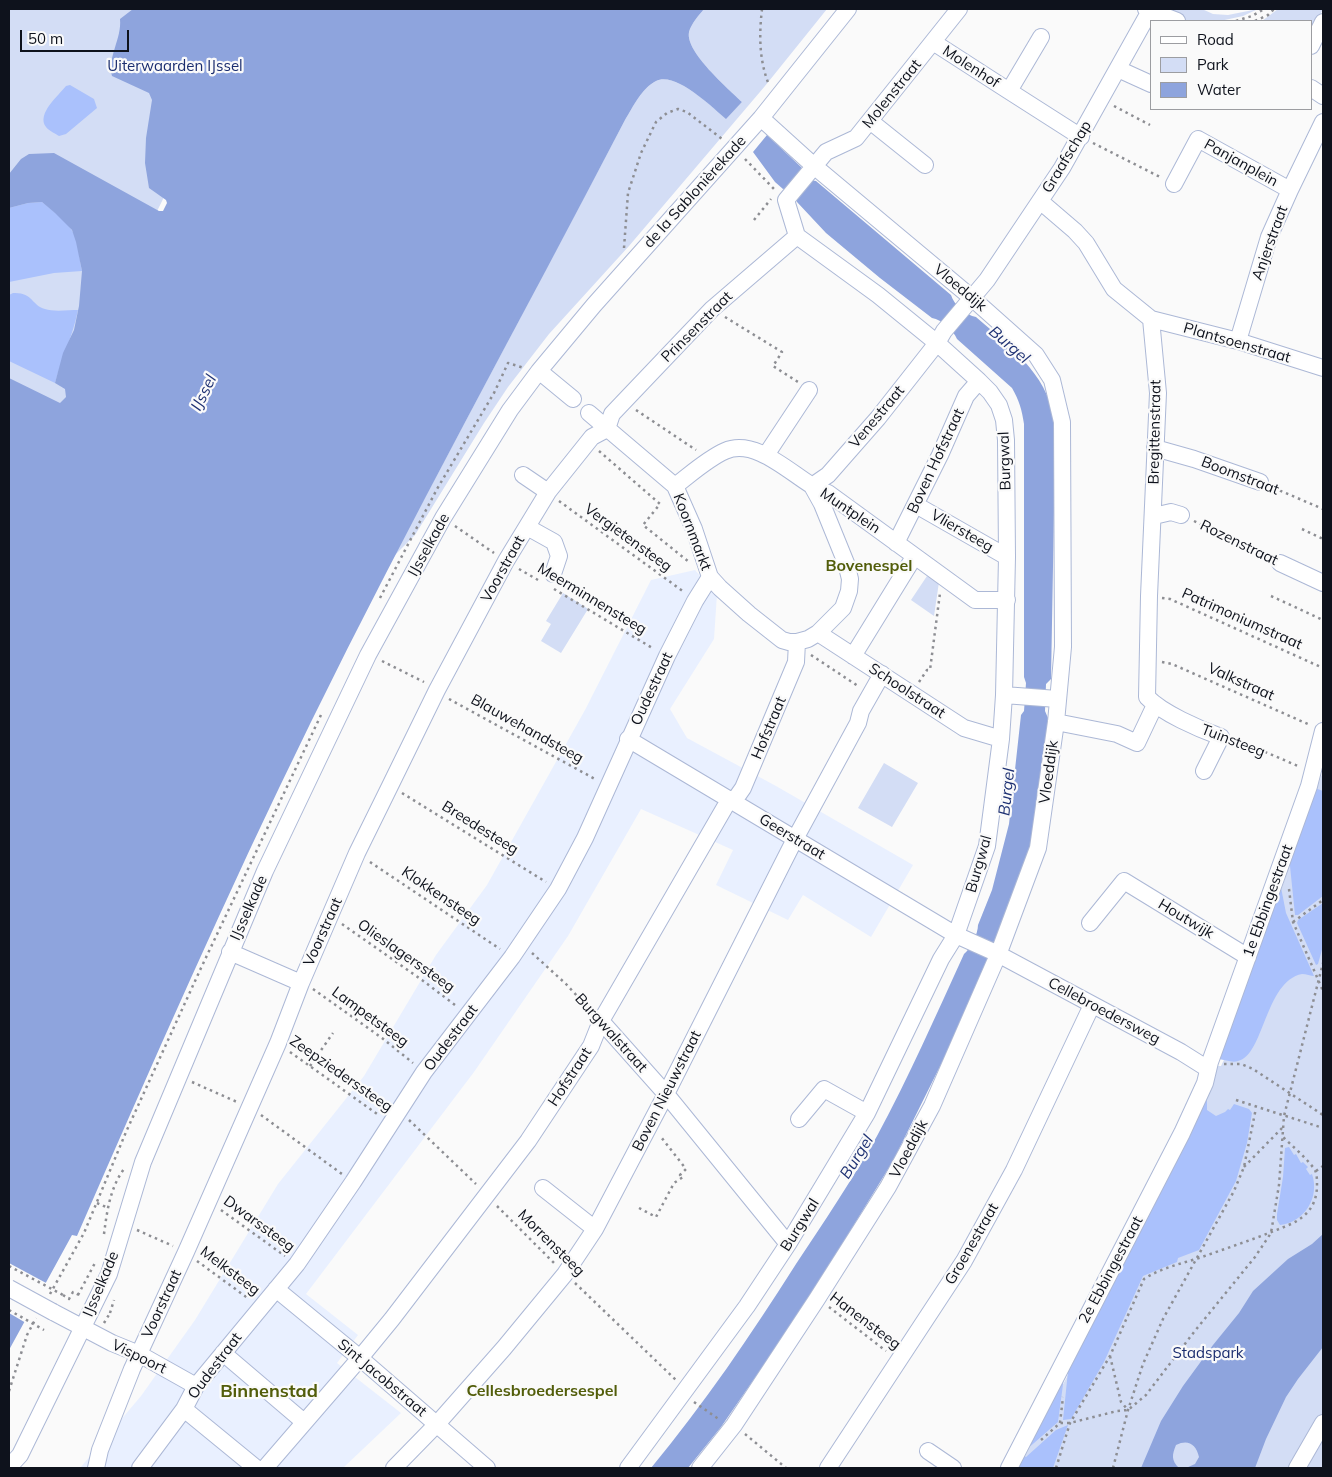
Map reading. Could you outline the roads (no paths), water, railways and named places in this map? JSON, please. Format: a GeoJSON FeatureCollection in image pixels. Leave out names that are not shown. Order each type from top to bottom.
{"type":"FeatureCollection","features":[{"type":"Feature","properties":{"kind":"street","name":"de la Sablonièrekade"},"geometry":{"type":"LineString","coordinates":[[539,372],[630,265],[761,118],[848,9]]}},
{"type":"Feature","properties":{"kind":"street","name":"Molenstraat"},"geometry":{"type":"LineString","coordinates":[[797,236],[784,196],[811,170],[826,152],[856,138],[959,9]]}},
{"type":"Feature","properties":{"kind":"street"},"geometry":{"type":"LineString","coordinates":[[1149,9],[1175,20]]}},
{"type":"Feature","properties":{"kind":"street","name":"Graafschap"},"geometry":{"type":"LineString","coordinates":[[941,337],[987,280],[1062,168],[1118,70],[1149,9]]}},
{"type":"Feature","properties":{"kind":"street"},"geometry":{"type":"LineString","coordinates":[[1312,44],[1323,22]]}},
{"type":"Feature","properties":{"kind":"street","name":"Molenhof"},"geometry":{"type":"LineString","coordinates":[[1009,91],[1041,38]]}},
{"type":"Feature","properties":{"kind":"street","name":"Molenhof"},"geometry":{"type":"LineString","coordinates":[[932,42],[1081,137]]}},
{"type":"Feature","properties":{"kind":"street"},"geometry":{"type":"LineString","coordinates":[[1118,70],[1150,84]]}},
{"type":"Feature","properties":{"kind":"street"},"geometry":{"type":"LineString","coordinates":[[1312,89],[1323,96]]}},
{"type":"Feature","properties":{"kind":"street","name":"Vloeddijk"},"geometry":{"type":"LineString","coordinates":[[700,1468],[817,1299],[888,1187],[932,1106],[997,954],[1038,848],[1056,722],[1053,699],[1063,647],[1062,422],[1052,380],[1036,355],[968,303],[811,170],[761,118]]}},
{"type":"Feature","properties":{"kind":"street"},"geometry":{"type":"LineString","coordinates":[[870,121],[925,165]]}},
{"type":"Feature","properties":{"kind":"street","name":"Anjerstraat"},"geometry":{"type":"LineString","coordinates":[[1238,341],[1269,237],[1323,122]]}},
{"type":"Feature","properties":{"kind":"street","name":"Panjanplein"},"geometry":{"type":"LineString","coordinates":[[1174,184],[1198,139],[1290,190]]}},
{"type":"Feature","properties":{"kind":"street"},"geometry":{"type":"LineString","coordinates":[[1040,201],[1086,243],[1114,289],[1151,319]]}},
{"type":"Feature","properties":{"kind":"street","name":"Prinsenstraat"},"geometry":{"type":"LineString","coordinates":[[607,428],[612,414],[712,309],[797,236]]}},
{"type":"Feature","properties":{"kind":"street","name":"Burgwal"},"geometry":{"type":"LineString","coordinates":[[628,1468],[747,1306],[788,1244],[867,1113],[941,959],[961,937],[987,846],[1001,739],[1010,695],[1004,420],[999,405],[990,392],[941,337],[878,295],[797,236]]}},
{"type":"Feature","properties":{"kind":"street","name":"Plantsoenstraat"},"geometry":{"type":"LineString","coordinates":[[1151,319],[1238,341],[1323,368]]}},
{"type":"Feature","properties":{"kind":"street","name":"Bregittenstraat"},"geometry":{"type":"LineString","coordinates":[[1151,319],[1158,393],[1149,596],[1147,697],[1154,705]]}},
{"type":"Feature","properties":{"kind":"street","name":"Venestraat"},"geometry":{"type":"LineString","coordinates":[[812,486],[828,475],[878,418],[941,337]]}},
{"type":"Feature","properties":{"kind":"street"},"geometry":{"type":"LineString","coordinates":[[539,372],[574,399]]}},
{"type":"Feature","properties":{"kind":"street","name":"IJsselkade"},"geometry":{"type":"LineString","coordinates":[[9,1467],[20,1455],[109,1274],[143,1162],[230,952],[265,871],[368,655],[443,518],[510,410],[539,372]]}},
{"type":"Feature","properties":{"kind":"street","name":"Boven Hofstraat"},"geometry":{"type":"LineString","coordinates":[[896,543],[916,505],[966,396],[979,380]]}},
{"type":"Feature","properties":{"kind":"street"},"geometry":{"type":"LineString","coordinates":[[766,455],[809,390]]}},
{"type":"Feature","properties":{"kind":"street","name":"Koornmarkt"},"geometry":{"type":"LineString","coordinates":[[589,413],[675,486],[694,529],[710,577]]}},
{"type":"Feature","properties":{"kind":"street","name":"Voorstraat"},"geometry":{"type":"LineString","coordinates":[[96,1468],[102,1443],[139,1354],[209,1202],[357,853],[437,690],[506,561],[548,492],[588,442],[607,428]]}},
{"type":"Feature","properties":{"kind":"street","name":"Boomstraat"},"geometry":{"type":"LineString","coordinates":[[1155,448],[1194,459],[1260,482]]}},
{"type":"Feature","properties":{"kind":"street","name":"Koornmarkt"},"geometry":{"type":"LineString","coordinates":[[675,486],[727,450],[747,449],[766,455],[812,486]]}},
{"type":"Feature","properties":{"kind":"street"},"geometry":{"type":"LineString","coordinates":[[523,475],[548,492]]}},
{"type":"Feature","properties":{"kind":"street","name":"Muntplein"},"geometry":{"type":"LineString","coordinates":[[812,486],[828,493],[975,600],[1007,600]]}},
{"type":"Feature","properties":{"kind":"street","name":"Muntplein"},"geometry":{"type":"LineString","coordinates":[[797,642],[808,639],[818,633],[843,608],[847,600],[850,579],[846,563],[822,504],[812,486]]}},
{"type":"Feature","properties":{"kind":"street","name":"Vliersteeg"},"geometry":{"type":"LineString","coordinates":[[916,505],[1007,557]]}},
{"type":"Feature","properties":{"kind":"street","name":"Rozenstraat"},"geometry":{"type":"LineString","coordinates":[[1154,516],[1171,512],[1181,514]]}},
{"type":"Feature","properties":{"kind":"street"},"geometry":{"type":"LineString","coordinates":[[527,527],[554,542],[560,556],[550,582]]}},
{"type":"Feature","properties":{"kind":"street"},"geometry":{"type":"LineString","coordinates":[[853,656],[914,557]]}},
{"type":"Feature","properties":{"kind":"street","name":"Rozenstraat"},"geometry":{"type":"LineString","coordinates":[[1280,563],[1323,583]]}},
{"type":"Feature","properties":{"kind":"street"},"geometry":{"type":"LineString","coordinates":[[710,577],[730,599],[782,640],[797,642]]}},
{"type":"Feature","properties":{"kind":"street","name":"Oudestraat"},"geometry":{"type":"LineString","coordinates":[[140,1468],[184,1409],[196,1386],[297,1264],[424,1072],[517,950],[558,889],[585,838],[667,656],[695,600],[710,577]]}},
{"type":"Feature","properties":{"kind":"street","name":"Schoolstraat"},"geometry":{"type":"LineString","coordinates":[[818,633],[964,728],[1001,739]]}},
{"type":"Feature","properties":{"kind":"street","name":"Hofstraat"},"geometry":{"type":"LineString","coordinates":[[265,1468],[360,1358],[528,1141],[591,1046],[601,1021],[729,800],[736,798],[752,770],[796,662],[797,642]]}},
{"type":"Feature","properties":{"kind":"street","name":"Boven Nieuwstraat"},"geometry":{"type":"LineString","coordinates":[[394,1468],[504,1348],[565,1274],[595,1229],[666,1094],[795,839],[858,723],[861,711],[882,674]]}},
{"type":"Feature","properties":{"kind":"street"},"geometry":{"type":"LineString","coordinates":[[1010,695],[1053,699]]}},
{"type":"Feature","properties":{"kind":"street"},"geometry":{"type":"LineString","coordinates":[[1056,722],[1117,734],[1137,744],[1154,705]]}},
{"type":"Feature","properties":{"kind":"street","name":"Tuinsteeg"},"geometry":{"type":"LineString","coordinates":[[1154,705],[1207,732],[1221,737],[1204,771]]}},
{"type":"Feature","properties":{"kind":"street","name":"1e Ebbingestraat"},"geometry":{"type":"LineString","coordinates":[[1207,1072],[1319,769],[1323,731]]}},
{"type":"Feature","properties":{"kind":"street","name":"Geerstraat"},"geometry":{"type":"LineString","coordinates":[[628,739],[961,937],[997,954]]}},
{"type":"Feature","properties":{"kind":"street","name":"Houtwijk"},"geometry":{"type":"LineString","coordinates":[[1090,923],[1124,882],[1248,957]]}},
{"type":"Feature","properties":{"kind":"street"},"geometry":{"type":"LineString","coordinates":[[230,952],[301,983]]}},
{"type":"Feature","properties":{"kind":"street","name":"Cellebroedersweg"},"geometry":{"type":"LineString","coordinates":[[997,954],[1181,1052],[1207,1072]]}},
{"type":"Feature","properties":{"kind":"street","name":"Groenestraat"},"geometry":{"type":"LineString","coordinates":[[828,1468],[964,1261],[1014,1170],[1092,1005]]}},
{"type":"Feature","properties":{"kind":"street","name":"Burgwalstraat"},"geometry":{"type":"LineString","coordinates":[[601,1021],[666,1094],[788,1244]]}},
{"type":"Feature","properties":{"kind":"street","name":"2e Ebbingestraat"},"geometry":{"type":"LineString","coordinates":[[1009,1468],[1182,1133],[1207,1072]]}},
{"type":"Feature","properties":{"kind":"street"},"geometry":{"type":"LineString","coordinates":[[799,1119],[824,1089],[867,1113]]}},
{"type":"Feature","properties":{"kind":"street"},"geometry":{"type":"LineString","coordinates":[[543,1188],[595,1229]]}},
{"type":"Feature","properties":{"kind":"street","name":"Vispoort"},"geometry":{"type":"LineString","coordinates":[[9,1288],[82,1328],[139,1354],[196,1386]]}},
{"type":"Feature","properties":{"kind":"street","name":"Sint Jacobstraat"},"geometry":{"type":"LineString","coordinates":[[276,1289],[360,1358],[487,1468]]}},
{"type":"Feature","properties":{"kind":"street"},"geometry":{"type":"LineString","coordinates":[[222,1353],[304,1422]]}},
{"type":"Feature","properties":{"kind":"street"},"geometry":{"type":"LineString","coordinates":[[184,1409],[256,1468]]}},
{"type":"Feature","properties":{"kind":"street"},"geometry":{"type":"LineString","coordinates":[[1296,1468],[1323,1423]]}},
{"type":"Feature","properties":{"kind":"street"},"geometry":{"type":"LineString","coordinates":[[928,1451],[953,1468]]}},
{"type":"Feature","properties":{"kind":"water","name":"IJssel"},"geometry":{"type":"Polygon","coordinates":[[[133,9],[704,9],[695,20],[689,32],[694,50],[709,70],[742,102],[726,119],[683,85],[664,79],[656,81],[646,88],[625,120],[348,648],[279,787],[220,915],[77,1236],[72,1235],[9,1350],[9,378],[60,403],[66,397],[65,389],[55,383],[63,353],[74,330],[79,306],[82,271],[72,230],[55,213],[42,202],[28,203],[9,208],[9,174],[21,159],[29,154],[54,153],[159,211],[163,211],[167,203],[166,200],[149,188],[145,163],[146,138],[152,100],[149,93],[112,76],[111,62],[119,34],[120,19],[133,9]]]}},
{"type":"Feature","properties":{"kind":"water"},"geometry":{"type":"Polygon","coordinates":[[[767,135],[801,167],[802,172],[810,180],[816,181],[951,295],[961,309],[976,317],[1013,349],[1035,374],[1050,403],[1055,423],[1055,454],[1051,679],[1046,684],[1045,711],[1048,718],[1044,767],[1034,833],[1026,867],[963,1020],[893,1161],[803,1308],[721,1427],[688,1468],[651,1468],[708,1394],[762,1317],[858,1169],[900,1091],[964,954],[974,941],[978,925],[992,890],[1009,824],[1021,715],[1024,711],[1026,683],[1024,677],[1024,424],[1017,397],[1012,388],[957,339],[947,326],[932,318],[826,233],[797,202],[796,197],[788,188],[783,189],[775,182],[753,152],[767,135]]]}},
{"type":"Feature","properties":{"kind":"water"},"geometry":{"type":"Polygon","coordinates":[[[1323,1234],[1323,1347],[1286,1397],[1266,1439],[1255,1468],[1186,1468],[1195,1464],[1199,1457],[1194,1446],[1188,1443],[1180,1443],[1176,1445],[1173,1457],[1179,1468],[1141,1468],[1161,1421],[1183,1386],[1239,1313],[1253,1291],[1288,1259],[1312,1244],[1323,1234]]]}},
{"type":"Feature","properties":{"kind":"district","name":"Bovenespel"},"geometry":{"type":"Point","coordinates":[869,566]}},
{"type":"Feature","properties":{"kind":"district","name":"Cellesbroedersespel"},"geometry":{"type":"Point","coordinates":[542,1391]}},
{"type":"Feature","properties":{"kind":"district","name":"Binnenstad"},"geometry":{"type":"Point","coordinates":[269,1392]}},
{"type":"Feature","properties":{"kind":"park label","name":"Uiterwaarden IJssel"},"geometry":{"type":"Point","coordinates":[175,66]}},
{"type":"Feature","properties":{"kind":"park label","name":"Stadspark"},"geometry":{"type":"Point","coordinates":[1208,1353]}},
{"type":"Feature","properties":{"kind":"water label","name":"Burgel"},"geometry":{"type":"Point","coordinates":[1009,345]}},
{"type":"Feature","properties":{"kind":"water label","name":"Burgel"},"geometry":{"type":"Point","coordinates":[1007,792]}},
{"type":"Feature","properties":{"kind":"water label","name":"Burgel"},"geometry":{"type":"Point","coordinates":[857,1157]}}]}
